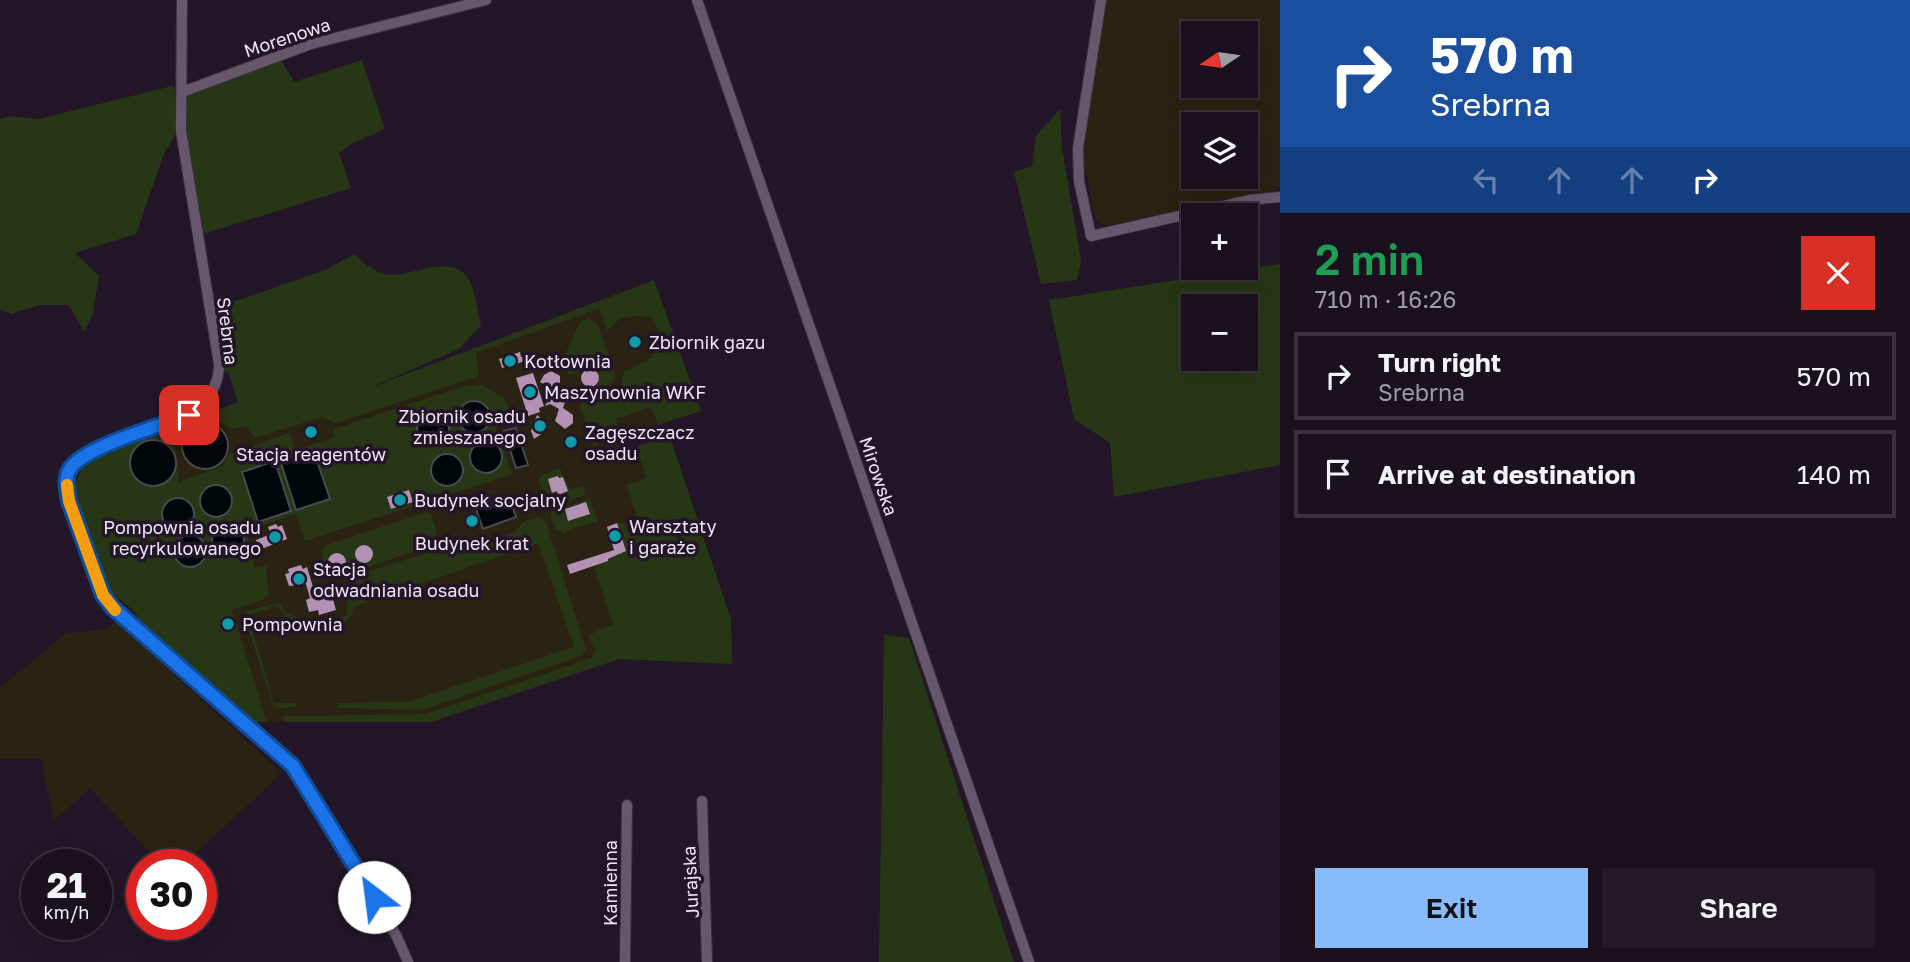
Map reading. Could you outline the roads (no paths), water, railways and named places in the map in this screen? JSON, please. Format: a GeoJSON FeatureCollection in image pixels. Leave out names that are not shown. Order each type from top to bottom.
{"type":"FeatureCollection","features":[{"type":"Feature","properties":{"kind":"street","name":"Srebrna"},"geometry":{"type":"LineString","coordinates":[[182,0],[181,131],[219,364],[216,383],[209,397],[189,415],[85,454],[68,471],[69,501],[103,595],[113,608],[293,766],[358,869],[397,937],[408,962]]}},
{"type":"Feature","properties":{"kind":"street","name":"Morenowa"},"geometry":{"type":"LineString","coordinates":[[182,92],[311,44],[486,0]]}},
{"type":"Feature","properties":{"kind":"street","name":"Mirowska"},"geometry":{"type":"LineString","coordinates":[[697,0],[1030,962]]}},
{"type":"Feature","properties":{"kind":"street"},"geometry":{"type":"LineString","coordinates":[[1101,0],[1078,148],[1079,181],[1091,236],[1255,199],[1280,197]]}},
{"type":"Feature","properties":{"kind":"street","name":"Jurajska"},"geometry":{"type":"LineString","coordinates":[[702,801],[708,962]]}},
{"type":"Feature","properties":{"kind":"street","name":"Kamienna"},"geometry":{"type":"LineString","coordinates":[[625,962],[626,805]]}},
{"type":"Feature","properties":{"kind":"place","name":"Zbiornik gazu"},"geometry":{"type":"Point","coordinates":[635,342]}},
{"type":"Feature","properties":{"kind":"place","name":"Kotłownia"},"geometry":{"type":"Point","coordinates":[510,361]}},
{"type":"Feature","properties":{"kind":"place","name":"Maszynownia WKF"},"geometry":{"type":"Point","coordinates":[530,392]}},
{"type":"Feature","properties":{"kind":"place","name":"Zbiornik osadu zmieszanego"},"geometry":{"type":"Point","coordinates":[540,426]}},
{"type":"Feature","properties":{"kind":"place","name":"Stacja reagentów"},"geometry":{"type":"Point","coordinates":[311,432]}},
{"type":"Feature","properties":{"kind":"place","name":"Zagęszczacz osadu"},"geometry":{"type":"Point","coordinates":[571,442]}},
{"type":"Feature","properties":{"kind":"place","name":"Budynek socjalny"},"geometry":{"type":"Point","coordinates":[400,500]}},
{"type":"Feature","properties":{"kind":"place","name":"Budynek krat"},"geometry":{"type":"Point","coordinates":[472,521]}},
{"type":"Feature","properties":{"kind":"place","name":"Warsztaty i garaże"},"geometry":{"type":"Point","coordinates":[615,536]}},
{"type":"Feature","properties":{"kind":"place","name":"Pompownia osadu recyrkulowanego"},"geometry":{"type":"Point","coordinates":[275,537]}},
{"type":"Feature","properties":{"kind":"place","name":"Stacja odwadniania osadu"},"geometry":{"type":"Point","coordinates":[299,579]}},
{"type":"Feature","properties":{"kind":"place","name":"Pompownia"},"geometry":{"type":"Point","coordinates":[228,624]}}]}
